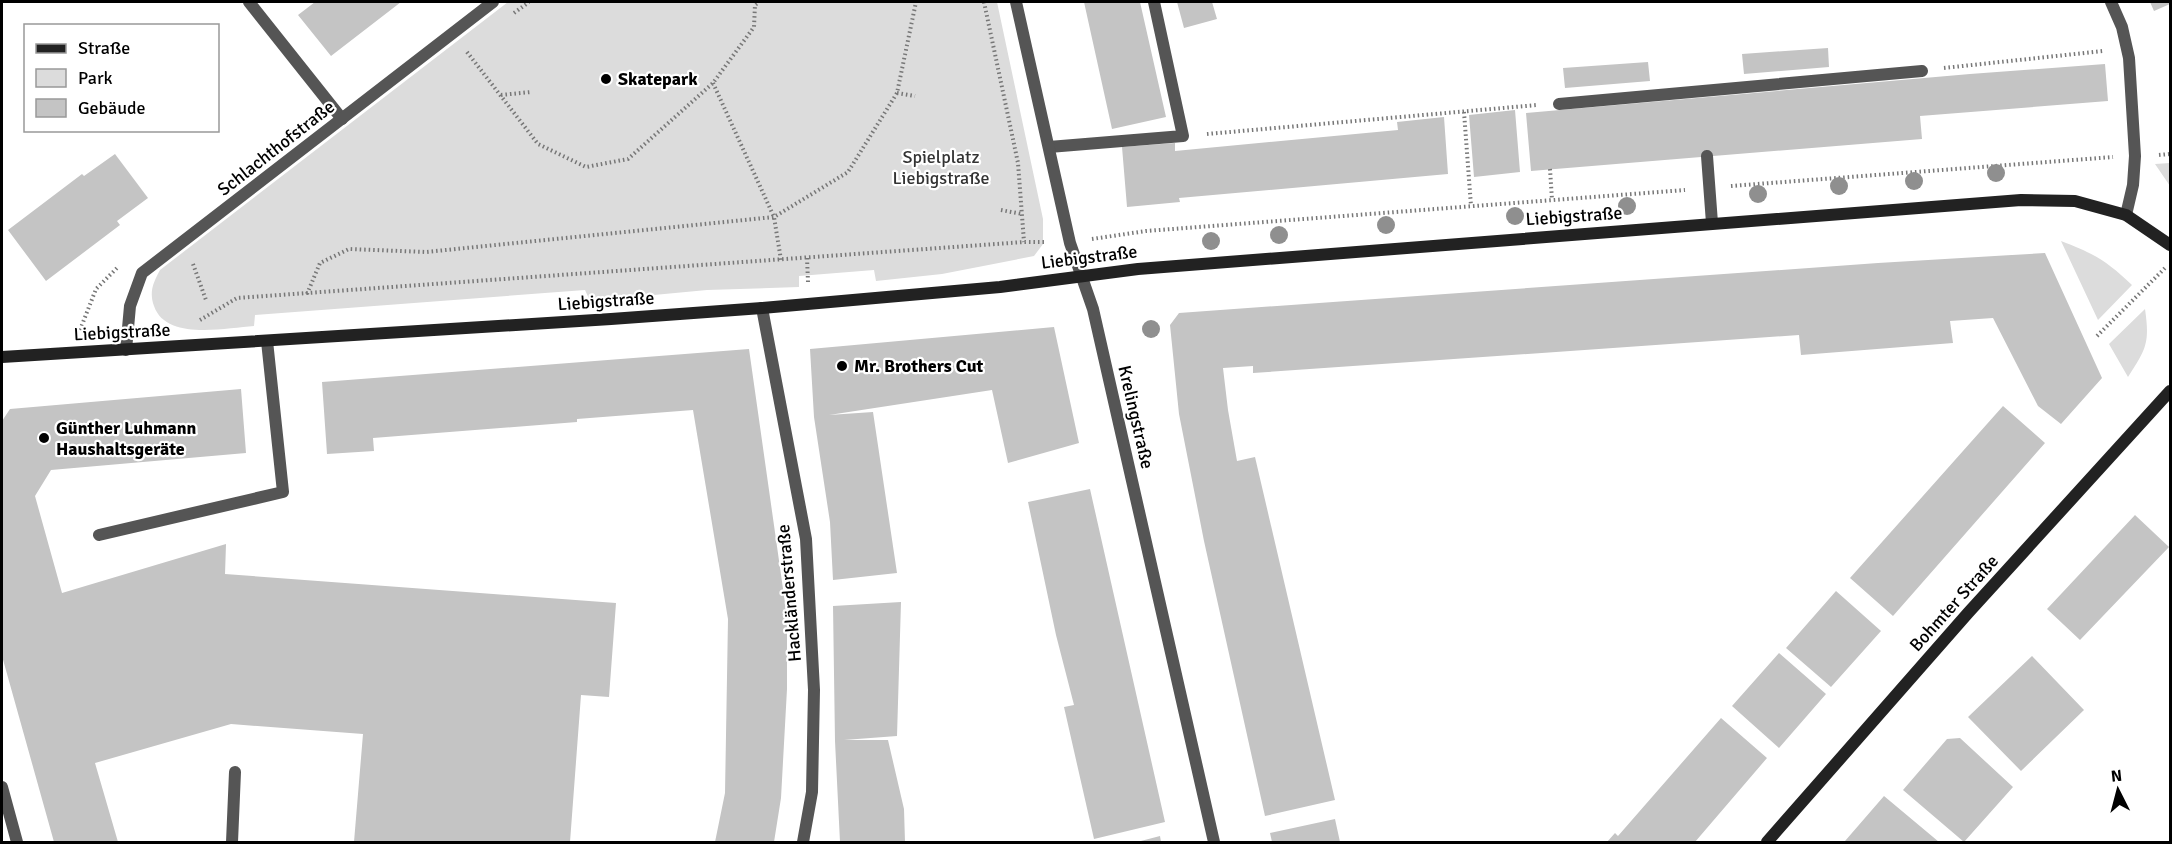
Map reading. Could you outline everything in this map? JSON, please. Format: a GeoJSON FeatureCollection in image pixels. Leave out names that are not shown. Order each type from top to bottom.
{"type":"FeatureCollection","features":[{"type":"Feature","properties":{"kind":"street"},"geometry":{"type":"LineString","coordinates":[[249,2],[342,119]]}},
{"type":"Feature","properties":{"kind":"street","name":"Schlachthofstraße"},"geometry":{"type":"LineString","coordinates":[[126,350],[130,306],[142,273],[493,2]]}},
{"type":"Feature","properties":{"kind":"street","name":"Krelingstraße"},"geometry":{"type":"LineString","coordinates":[[1016,2],[1070,243],[1093,309],[1214,843]]}},
{"type":"Feature","properties":{"kind":"street"},"geometry":{"type":"LineString","coordinates":[[1048,147],[1183,136],[1154,2]]}},
{"type":"Feature","properties":{"kind":"street"},"geometry":{"type":"LineString","coordinates":[[2111,2],[2122,27],[2129,58],[2135,156],[2133,185],[2126,215]]}},
{"type":"Feature","properties":{"kind":"street"},"geometry":{"type":"LineString","coordinates":[[1559,104],[1702,95],[1922,71]]}},
{"type":"Feature","properties":{"kind":"street"},"geometry":{"type":"LineString","coordinates":[[1707,156],[1712,223]]}},
{"type":"Feature","properties":{"kind":"street","name":"Liebigstraße"},"geometry":{"type":"LineString","coordinates":[[2,357],[762,308],[1000,287],[1138,269],[2021,200],[2075,201],[2126,215],[2170,245]]}},
{"type":"Feature","properties":{"kind":"street","name":"Hackländerstraße"},"geometry":{"type":"LineString","coordinates":[[762,308],[806,539],[814,690],[812,792],[803,843]]}},
{"type":"Feature","properties":{"kind":"street"},"geometry":{"type":"LineString","coordinates":[[99,535],[283,492],[267,340]]}},
{"type":"Feature","properties":{"kind":"street","name":"Bohmter Straße"},"geometry":{"type":"LineString","coordinates":[[1767,843],[1960,622],[2170,391]]}},
{"type":"Feature","properties":{"kind":"street"},"geometry":{"type":"LineString","coordinates":[[232,843],[235,772]]}},
{"type":"Feature","properties":{"kind":"street"},"geometry":{"type":"LineString","coordinates":[[2,787],[17,843]]}},
{"type":"Feature","properties":{"kind":"path"},"geometry":{"type":"LineString","coordinates":[[466,51],[538,144],[586,166],[628,159],[713,83],[754,27],[755,5],[759,2]]}},
{"type":"Feature","properties":{"kind":"path"},"geometry":{"type":"LineString","coordinates":[[307,294],[320,263],[349,249],[426,252],[774,217],[848,172],[897,93],[916,2]]}},
{"type":"Feature","properties":{"kind":"path"},"geometry":{"type":"LineString","coordinates":[[984,2],[1018,163],[1024,242]]}},
{"type":"Feature","properties":{"kind":"path"},"geometry":{"type":"LineString","coordinates":[[1922,71],[2105,51]]}},
{"type":"Feature","properties":{"kind":"path"},"geometry":{"type":"LineString","coordinates":[[713,83],[774,217],[781,260]]}},
{"type":"Feature","properties":{"kind":"path"},"geometry":{"type":"LineString","coordinates":[[500,95],[531,92]]}},
{"type":"Feature","properties":{"kind":"path"},"geometry":{"type":"LineString","coordinates":[[897,93],[915,96]]}},
{"type":"Feature","properties":{"kind":"path"},"geometry":{"type":"LineString","coordinates":[[1183,136],[1559,104]]}},
{"type":"Feature","properties":{"kind":"path"},"geometry":{"type":"LineString","coordinates":[[1464,112],[1471,206]]}},
{"type":"Feature","properties":{"kind":"path"},"geometry":{"type":"LineString","coordinates":[[237,298],[1024,242],[1070,243],[1146,231],[2170,154]]}},
{"type":"Feature","properties":{"kind":"path"},"geometry":{"type":"LineString","coordinates":[[1550,169],[1552,200]]}},
{"type":"Feature","properties":{"kind":"path"},"geometry":{"type":"LineString","coordinates":[[1001,210],[1022,214]]}},
{"type":"Feature","properties":{"kind":"path"},"geometry":{"type":"LineString","coordinates":[[2097,336],[2170,262]]}},
{"type":"Feature","properties":{"kind":"green space","name":"Spielplatz Liebigstraße"},"geometry":{"type":"Polygon","coordinates":[[[508,2],[997,2],[1043,219],[1043,244],[1034,256],[942,274],[876,281],[874,270],[799,276],[799,287],[707,290],[590,301],[585,290],[255,315],[254,326],[213,330],[183,328],[161,317],[154,306],[152,296],[154,283],[160,270],[508,2]]]}},
{"type":"Feature","properties":{"kind":"green space"},"geometry":{"type":"Polygon","coordinates":[[[2170,163],[2170,186],[2155,164],[2170,163]]]}},
{"type":"Feature","properties":{"kind":"green space"},"geometry":{"type":"Polygon","coordinates":[[[2061,241],[2099,258],[2132,285],[2098,320],[2061,241]]]}},
{"type":"Feature","properties":{"kind":"green space"},"geometry":{"type":"Polygon","coordinates":[[[2145,309],[2147,338],[2143,352],[2128,377],[2109,344],[2145,309]]]}},
{"type":"Feature","properties":{"kind":"building"},"geometry":{"type":"Polygon","coordinates":[[[315,2],[401,2],[331,56],[298,15],[315,2]]]}},
{"type":"Feature","properties":{"kind":"building"},"geometry":{"type":"Polygon","coordinates":[[[1084,2],[1140,2],[1166,117],[1112,129],[1084,2]]]}},
{"type":"Feature","properties":{"kind":"building"},"geometry":{"type":"Polygon","coordinates":[[[1177,2],[1212,2],[1217,19],[1184,28],[1177,2]]]}},
{"type":"Feature","properties":{"kind":"building"},"geometry":{"type":"Polygon","coordinates":[[[2150,2],[2170,2],[2170,4],[2154,11],[2150,2]]]}},
{"type":"Feature","properties":{"kind":"building"},"geometry":{"type":"Polygon","coordinates":[[[1828,48],[1829,67],[1744,74],[1742,54],[1828,48]]]}},
{"type":"Feature","properties":{"kind":"building"},"geometry":{"type":"Polygon","coordinates":[[[1648,62],[1650,81],[1565,88],[1563,68],[1648,62]]]}},
{"type":"Feature","properties":{"kind":"building"},"geometry":{"type":"Polygon","coordinates":[[[2105,64],[2108,101],[1920,116],[1922,139],[1531,171],[1526,113],[2105,64]]]}},
{"type":"Feature","properties":{"kind":"building"},"geometry":{"type":"Polygon","coordinates":[[[1515,110],[1520,172],[1474,177],[1469,115],[1515,110]]]}},
{"type":"Feature","properties":{"kind":"building"},"geometry":{"type":"Polygon","coordinates":[[[1444,117],[1448,174],[1179,198],[1180,202],[1127,207],[1122,147],[1175,143],[1175,151],[1398,130],[1397,122],[1444,117]]]}},
{"type":"Feature","properties":{"kind":"building"},"geometry":{"type":"Polygon","coordinates":[[[115,154],[148,198],[117,221],[120,225],[46,281],[8,230],[82,174],[84,176],[115,154]]]}},
{"type":"Feature","properties":{"kind":"building"},"geometry":{"type":"Polygon","coordinates":[[[2045,253],[2102,378],[2061,424],[2038,406],[1993,318],[1950,321],[1953,343],[1801,355],[1799,335],[1253,373],[1253,366],[1223,368],[1237,461],[1255,457],[1335,800],[1265,816],[1204,541],[1179,414],[1170,325],[1179,313],[2045,253]]]}},
{"type":"Feature","properties":{"kind":"building"},"geometry":{"type":"Polygon","coordinates":[[[1054,327],[1079,443],[1008,463],[992,390],[829,415],[873,412],[897,573],[833,580],[830,522],[814,417],[810,349],[1054,327]]]}},
{"type":"Feature","properties":{"kind":"building"},"geometry":{"type":"Polygon","coordinates":[[[749,349],[787,617],[787,689],[781,798],[774,842],[715,842],[725,793],[728,619],[693,410],[577,419],[577,422],[373,438],[374,451],[327,454],[322,382],[749,349]]]}},
{"type":"Feature","properties":{"kind":"building"},"geometry":{"type":"Polygon","coordinates":[[[241,389],[246,453],[51,470],[35,496],[62,593],[226,544],[225,574],[616,603],[609,697],[581,695],[570,842],[354,842],[363,734],[231,724],[95,763],[118,842],[54,842],[2,656],[2,421],[10,409],[241,389]]]}},
{"type":"Feature","properties":{"kind":"building"},"geometry":{"type":"Polygon","coordinates":[[[2003,406],[2045,443],[1893,616],[1850,578],[2003,406]]]}},
{"type":"Feature","properties":{"kind":"building"},"geometry":{"type":"Polygon","coordinates":[[[1090,489],[1165,822],[1094,839],[1064,707],[1074,705],[1056,635],[1028,502],[1090,489]]]}},
{"type":"Feature","properties":{"kind":"building"},"geometry":{"type":"Polygon","coordinates":[[[2135,515],[2169,547],[2080,640],[2047,609],[2135,515]]]}},
{"type":"Feature","properties":{"kind":"building"},"geometry":{"type":"Polygon","coordinates":[[[1836,591],[1881,631],[1831,687],[1786,648],[1836,591]]]}},
{"type":"Feature","properties":{"kind":"building"},"geometry":{"type":"Polygon","coordinates":[[[901,602],[897,736],[844,740],[888,740],[904,809],[905,842],[840,842],[835,741],[833,606],[901,602]]]}},
{"type":"Feature","properties":{"kind":"building"},"geometry":{"type":"Polygon","coordinates":[[[1779,653],[1826,694],[1779,748],[1732,706],[1779,653]]]}},
{"type":"Feature","properties":{"kind":"building"},"geometry":{"type":"Polygon","coordinates":[[[2032,656],[2084,710],[2021,771],[1968,717],[2032,656]]]}},
{"type":"Feature","properties":{"kind":"building"},"geometry":{"type":"Polygon","coordinates":[[[1721,718],[1767,758],[1695,842],[1607,842],[1615,833],[1618,836],[1721,718]]]}},
{"type":"Feature","properties":{"kind":"building"},"geometry":{"type":"Polygon","coordinates":[[[1960,738],[2013,787],[1964,842],[1903,790],[1947,739],[1960,738]]]}},
{"type":"Feature","properties":{"kind":"building"},"geometry":{"type":"Polygon","coordinates":[[[1884,796],[1939,842],[1845,841],[1884,796]]]}},
{"type":"Feature","properties":{"kind":"building"},"geometry":{"type":"Polygon","coordinates":[[[1335,819],[1340,842],[1272,842],[1270,833],[1335,819]]]}},
{"type":"Feature","properties":{"kind":"building"},"geometry":{"type":"Polygon","coordinates":[[[1160,836],[1161,842],[1137,842],[1160,836]]]}},
{"type":"Feature","properties":{"kind":"place","name":"Skatepark"},"geometry":{"type":"Point","coordinates":[606,79]}},
{"type":"Feature","properties":{"kind":"place","name":"Mr. Brothers Cut"},"geometry":{"type":"Point","coordinates":[842,366]}},
{"type":"Feature","properties":{"kind":"place","name":"Günther Luhmann Haushaltsgeräte"},"geometry":{"type":"Point","coordinates":[44,438]}}]}
